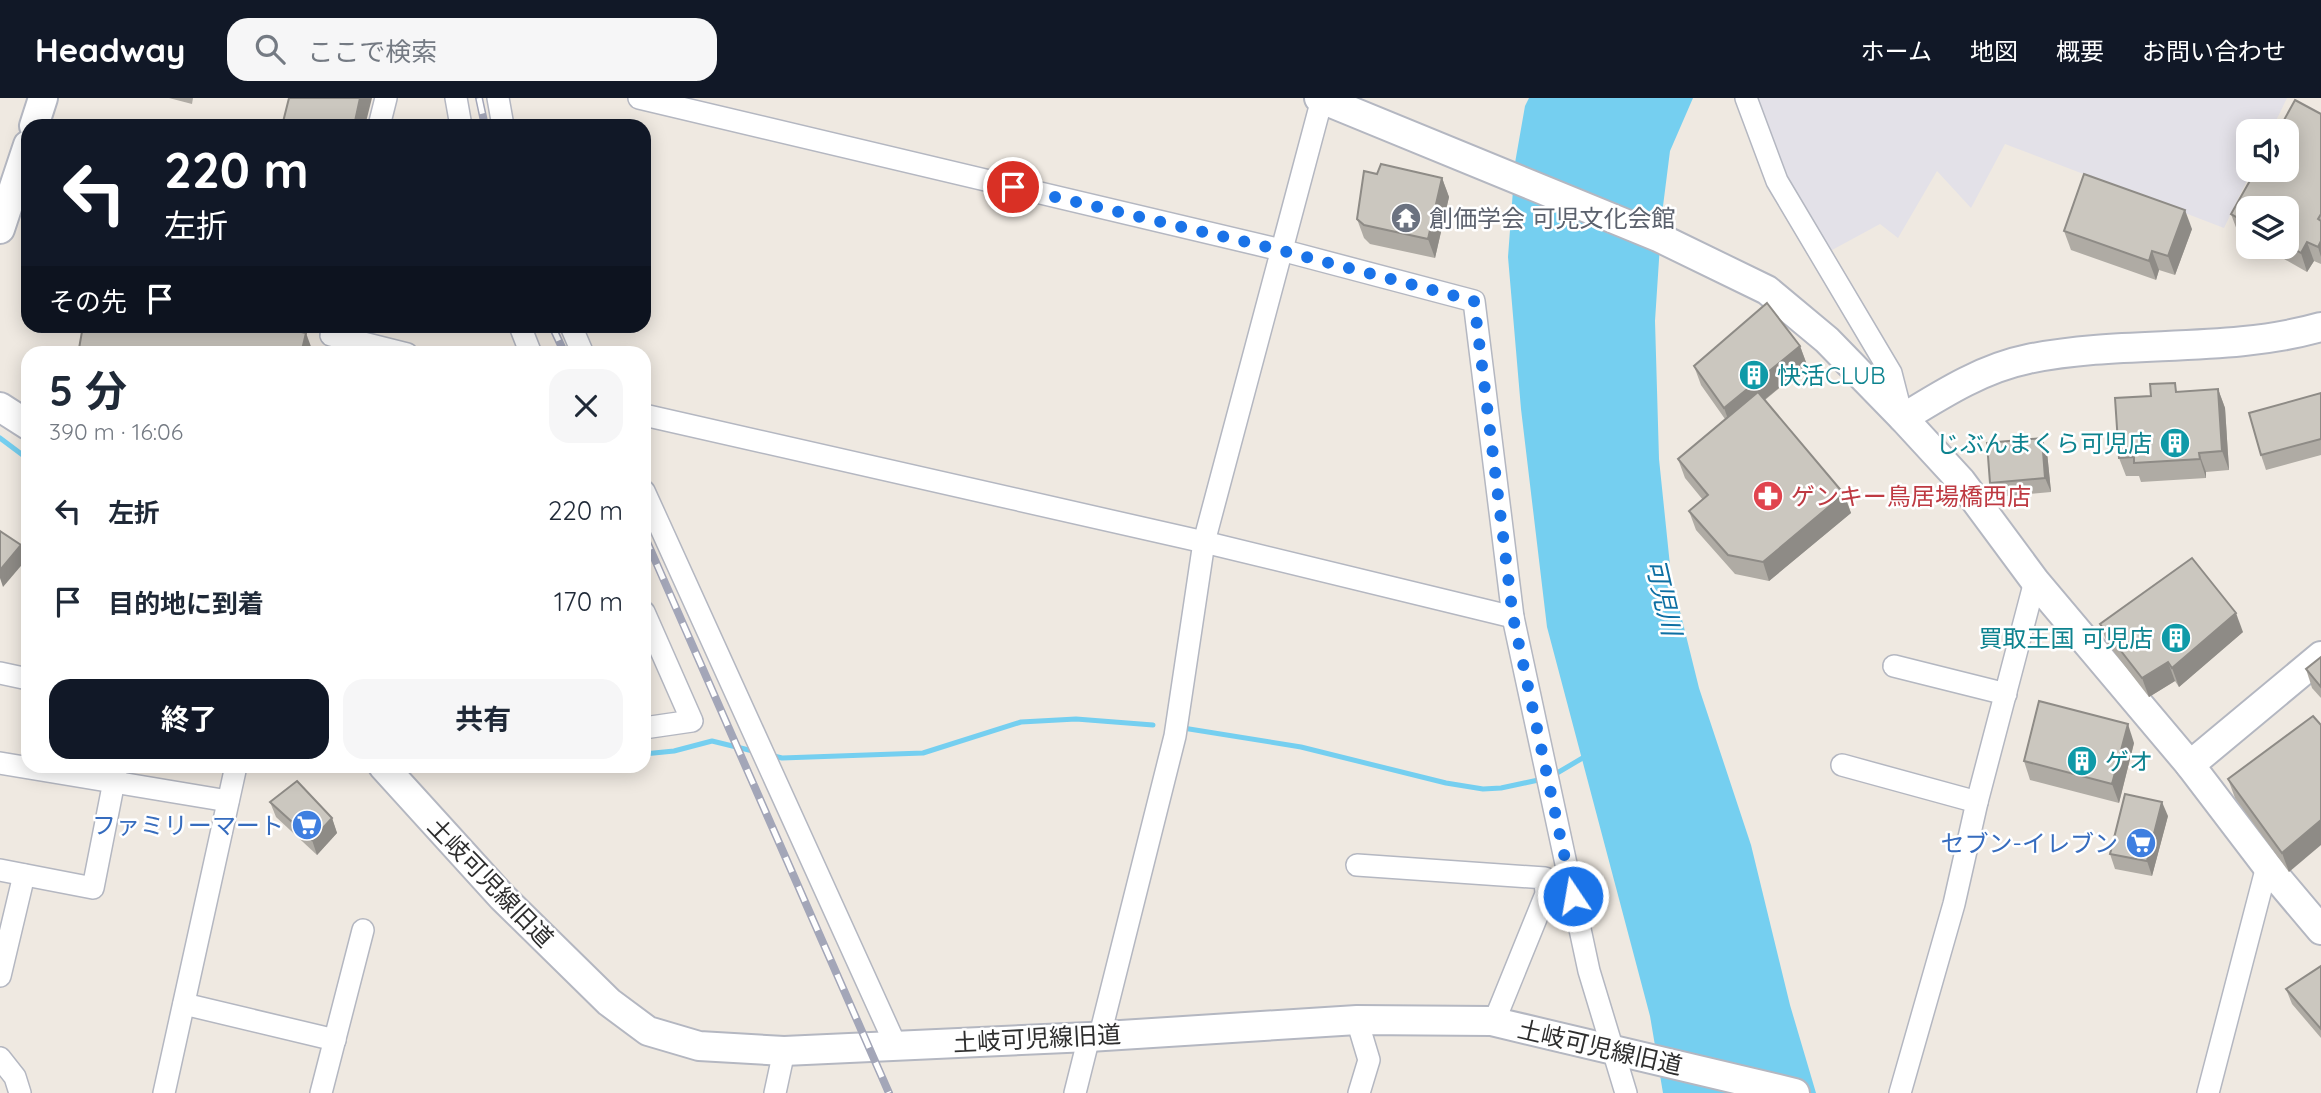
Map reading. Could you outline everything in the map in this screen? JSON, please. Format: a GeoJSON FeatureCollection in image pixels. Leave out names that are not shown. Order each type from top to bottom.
{"type":"FeatureCollection","features":[{"type":"Feature","properties":{"kind":"street"},"geometry":{"type":"LineString","coordinates":[[36,119],[43,98]]}},
{"type":"Feature","properties":{"kind":"street"},"geometry":{"type":"LineString","coordinates":[[381,119],[386,98]]}},
{"type":"Feature","properties":{"kind":"street"},"geometry":{"type":"LineString","coordinates":[[456,98],[460,119]]}},
{"type":"Feature","properties":{"kind":"street"},"geometry":{"type":"LineString","coordinates":[[498,98],[502,119]]}},
{"type":"Feature","properties":{"kind":"street"},"geometry":{"type":"LineString","coordinates":[[639,98],[1280,250],[1474,301],[1513,617],[1589,971],[1626,1093]]}},
{"type":"Feature","properties":{"kind":"street"},"geometry":{"type":"LineString","coordinates":[[1074,1093],[1095,1036],[1175,736],[1204,542],[1321,98],[1658,237],[1767,290],[1827,341],[1961,481],[2035,581],[2190,765],[2267,866],[2321,930]]}},
{"type":"Feature","properties":{"kind":"street"},"geometry":{"type":"LineString","coordinates":[[1746,98],[1777,181],[1891,373],[1903,418]]}},
{"type":"Feature","properties":{"kind":"street"},"geometry":{"type":"LineString","coordinates":[[0,229],[21,166]]}},
{"type":"Feature","properties":{"kind":"street"},"geometry":{"type":"LineString","coordinates":[[1903,418],[1978,375],[2025,359],[2081,350],[2219,344],[2295,334],[2321,327]]}},
{"type":"Feature","properties":{"kind":"street"},"geometry":{"type":"LineString","coordinates":[[330,338],[368,346]]}},
{"type":"Feature","properties":{"kind":"street"},"geometry":{"type":"LineString","coordinates":[[0,407],[21,420]]}},
{"type":"Feature","properties":{"kind":"street"},"geometry":{"type":"LineString","coordinates":[[651,417],[1204,542],[1513,617]]}},
{"type":"Feature","properties":{"kind":"street"},"geometry":{"type":"LineString","coordinates":[[651,506],[896,1046]]}},
{"type":"Feature","properties":{"kind":"street"},"geometry":{"type":"LineString","coordinates":[[1900,1093],[1954,904],[1977,802],[2035,581]]}},
{"type":"Feature","properties":{"kind":"street"},"geometry":{"type":"LineString","coordinates":[[651,628],[692,721],[651,727]]}},
{"type":"Feature","properties":{"kind":"street"},"geometry":{"type":"LineString","coordinates":[[2190,765],[2321,656]]}},
{"type":"Feature","properties":{"kind":"street"},"geometry":{"type":"LineString","coordinates":[[1894,666],[2006,694]]}},
{"type":"Feature","properties":{"kind":"street"},"geometry":{"type":"LineString","coordinates":[[0,673],[21,678]]}},
{"type":"Feature","properties":{"kind":"street"},"geometry":{"type":"LineString","coordinates":[[0,763],[21,765]]}},
{"type":"Feature","properties":{"kind":"street"},"geometry":{"type":"LineString","coordinates":[[1842,765],[1977,802]]}},
{"type":"Feature","properties":{"kind":"street"},"geometry":{"type":"LineString","coordinates":[[164,1093],[234,773]]}},
{"type":"Feature","properties":{"kind":"street","name":"土岐可児線旧道"},"geometry":{"type":"LineString","coordinates":[[389,773],[502,897],[609,1002],[648,1031],[699,1046],[784,1051],[1357,1020],[1494,1022],[1795,1093]]}},
{"type":"Feature","properties":{"kind":"street"},"geometry":{"type":"LineString","coordinates":[[0,870],[93,888],[115,774],[228,801]]}},
{"type":"Feature","properties":{"kind":"street"},"geometry":{"type":"LineString","coordinates":[[1357,864],[1545,878],[1546,894],[1494,1022]]}},
{"type":"Feature","properties":{"kind":"street"},"geometry":{"type":"LineString","coordinates":[[2208,1093],[2267,866]]}},
{"type":"Feature","properties":{"kind":"street"},"geometry":{"type":"LineString","coordinates":[[0,976],[24,874]]}},
{"type":"Feature","properties":{"kind":"street"},"geometry":{"type":"LineString","coordinates":[[321,1093],[363,930]]}},
{"type":"Feature","properties":{"kind":"street"},"geometry":{"type":"LineString","coordinates":[[184,1004],[335,1040]]}},
{"type":"Feature","properties":{"kind":"street"},"geometry":{"type":"LineString","coordinates":[[1357,1020],[1368,1060],[1359,1093]]}},
{"type":"Feature","properties":{"kind":"street"},"geometry":{"type":"LineString","coordinates":[[775,1093],[784,1051]]}},
{"type":"Feature","properties":{"kind":"street"},"geometry":{"type":"LineString","coordinates":[[0,1058],[15,1077],[20,1093]]}},
{"type":"Feature","properties":{"kind":"shaded area"},"geometry":{"type":"Polygon","coordinates":[[[1746,98],[2287,98],[2277,119],[2236,119],[2236,182],[2246,182],[2239,196],[2236,196],[2236,203],[2224,228],[2005,144],[1971,208],[1937,171],[1898,238],[1880,224],[1821,256],[1746,98]]]}},
{"type":"Feature","properties":{"kind":"water","name":"可児川"},"geometry":{"type":"Polygon","coordinates":[[[1529,98],[1693,98],[1670,151],[1662,214],[1655,321],[1659,459],[1671,575],[1699,688],[1751,845],[1790,1005],[1816,1093],[1663,1093],[1650,1016],[1547,627],[1521,409],[1508,257],[1515,163],[1525,106],[1529,98]]]}},
{"type":"Feature","properties":{"kind":"building"},"geometry":{"type":"Polygon","coordinates":[[[289,98],[360,98],[356,119],[284,119],[289,98]]]}},
{"type":"Feature","properties":{"kind":"building"},"geometry":{"type":"Polygon","coordinates":[[[2295,100],[2321,114],[2321,214],[2318,219],[2321,221],[2321,241],[2318,247],[2307,242],[2301,253],[2299,196],[2241,196],[2249,182],[2299,182],[2299,119],[2285,119],[2295,100]]]}},
{"type":"Feature","properties":{"kind":"building","name":"創価学会 可児文化会館"},"geometry":{"type":"Polygon","coordinates":[[[1381,164],[1442,178],[1428,239],[1364,225],[1357,219],[1364,171],[1377,174],[1381,164]]]}},
{"type":"Feature","properties":{"kind":"building"},"geometry":{"type":"Polygon","coordinates":[[[2084,174],[2185,210],[2168,256],[2152,251],[2149,261],[2064,231],[2084,174]]]}},
{"type":"Feature","properties":{"kind":"building","name":"快活CLUB"},"geometry":{"type":"Polygon","coordinates":[[[1767,303],[1800,346],[1724,408],[1694,366],[1767,303]]]}},
{"type":"Feature","properties":{"kind":"building"},"geometry":{"type":"Polygon","coordinates":[[[82,333],[306,333],[303,346],[79,346],[82,333]]]}},
{"type":"Feature","properties":{"kind":"building","name":"じぶんまくら可児店"},"geometry":{"type":"Polygon","coordinates":[[[2175,383],[2176,392],[2218,389],[2222,451],[2199,453],[2200,459],[2134,463],[2134,457],[2119,458],[2115,398],[2151,396],[2150,384],[2175,383]]]}},
{"type":"Feature","properties":{"kind":"building","name":"ゲンキー鳥居場橋西店"},"geometry":{"type":"Polygon","coordinates":[[[1758,392],[1844,494],[1763,562],[1728,555],[1689,511],[1708,495],[1678,459],[1758,392]]]}},
{"type":"Feature","properties":{"kind":"building"},"geometry":{"type":"Polygon","coordinates":[[[2321,393],[2321,439],[2261,455],[2249,413],[2321,393]]]}},
{"type":"Feature","properties":{"kind":"building"},"geometry":{"type":"Polygon","coordinates":[[[2042,438],[2045,478],[1990,483],[1987,443],[2042,438]]]}},
{"type":"Feature","properties":{"kind":"building"},"geometry":{"type":"Polygon","coordinates":[[[0,531],[21,545],[0,570],[0,531]]]}},
{"type":"Feature","properties":{"kind":"building","name":"買取王国 可児店"},"geometry":{"type":"Polygon","coordinates":[[[2192,558],[2236,613],[2172,668],[2168,662],[2142,678],[2100,624],[2192,558]]]}},
{"type":"Feature","properties":{"kind":"building"},"geometry":{"type":"Polygon","coordinates":[[[2321,657],[2321,687],[2306,669],[2321,657]]]}},
{"type":"Feature","properties":{"kind":"building","name":"ゲオ"},"geometry":{"type":"Polygon","coordinates":[[[2039,701],[2128,724],[2112,784],[2024,761],[2039,701]]]}},
{"type":"Feature","properties":{"kind":"building"},"geometry":{"type":"Polygon","coordinates":[[[2313,716],[2321,725],[2321,820],[2282,853],[2228,779],[2313,716]]]}},
{"type":"Feature","properties":{"kind":"building"},"geometry":{"type":"Polygon","coordinates":[[[297,781],[332,818],[312,840],[270,802],[297,781]]]}},
{"type":"Feature","properties":{"kind":"building"},"geometry":{"type":"Polygon","coordinates":[[[2125,794],[2162,802],[2147,861],[2110,854],[2125,794]]]}},
{"type":"Feature","properties":{"kind":"building"},"geometry":{"type":"Polygon","coordinates":[[[2321,966],[2321,1029],[2286,989],[2321,966]]]}},
{"type":"Feature","properties":{"kind":"waterway"},"geometry":{"type":"LineString","coordinates":[[0,438],[21,454]]}},
{"type":"Feature","properties":{"kind":"waterway"},"geometry":{"type":"LineString","coordinates":[[770,755],[782,758],[923,753],[1021,722],[1076,719],[1153,725]]}},
{"type":"Feature","properties":{"kind":"waterway"},"geometry":{"type":"LineString","coordinates":[[1183,728],[1301,747],[1446,783],[1483,789],[1543,779]]}},
{"type":"Feature","properties":{"kind":"waterway"},"geometry":{"type":"LineString","coordinates":[[651,753],[674,751],[712,741],[757,752]]}},
{"type":"Feature","properties":{"kind":"waterway"},"geometry":{"type":"LineString","coordinates":[[1552,776],[1586,756]]}},
{"type":"Feature","properties":{"kind":"railway"},"geometry":{"type":"LineString","coordinates":[[479,98],[484,119]]}},
{"type":"Feature","properties":{"kind":"railway"},"geometry":{"type":"LineString","coordinates":[[555,333],[561,346]]}},
{"type":"Feature","properties":{"kind":"railway"},"geometry":{"type":"LineString","coordinates":[[651,551],[889,1093]]}},
{"type":"Feature","properties":{"kind":"place","name":"創価学会 可児文化会館"},"geometry":{"type":"Point","coordinates":[1406,218]}},
{"type":"Feature","properties":{"kind":"place","name":"快活CLUB"},"geometry":{"type":"Point","coordinates":[1754,375]}},
{"type":"Feature","properties":{"kind":"place","name":"じぶんまくら可児店"},"geometry":{"type":"Point","coordinates":[2175,443]}},
{"type":"Feature","properties":{"kind":"place","name":"ゲンキー鳥居場橋西店"},"geometry":{"type":"Point","coordinates":[1768,496]}},
{"type":"Feature","properties":{"kind":"place","name":"買取王国 可児店"},"geometry":{"type":"Point","coordinates":[2176,638]}},
{"type":"Feature","properties":{"kind":"place","name":"ゲオ"},"geometry":{"type":"Point","coordinates":[2082,761]}},
{"type":"Feature","properties":{"kind":"place","name":"ファミリーマート"},"geometry":{"type":"Point","coordinates":[307,825]}},
{"type":"Feature","properties":{"kind":"place","name":"セブン-イレブン"},"geometry":{"type":"Point","coordinates":[2141,843]}},
{"type":"Feature","properties":{"kind":"route"},"geometry":{"type":"LineString","coordinates":[[1013,187],[1280,250],[1474,301],[1513,617],[1573,896]]}}]}
